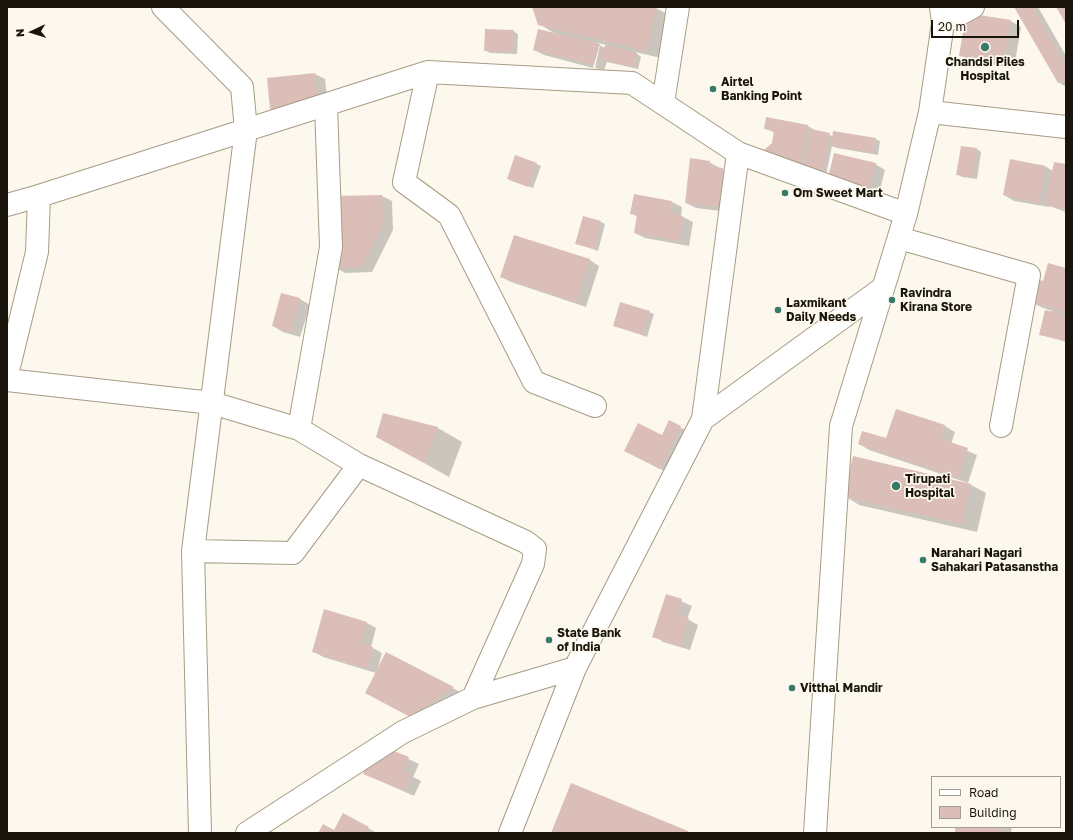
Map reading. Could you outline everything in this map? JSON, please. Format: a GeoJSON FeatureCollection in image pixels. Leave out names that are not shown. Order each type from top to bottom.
{"type":"FeatureCollection","features":[{"type":"Feature","properties":{"kind":"street"},"geometry":{"type":"LineString","coordinates":[[163,7],[242,87],[246,130],[193,551],[200,833]]}},
{"type":"Feature","properties":{"kind":"street"},"geometry":{"type":"LineString","coordinates":[[663,103],[678,7]]}},
{"type":"Feature","properties":{"kind":"street"},"geometry":{"type":"LineString","coordinates":[[815,833],[841,426],[906,214],[930,112],[942,15],[973,7]]}},
{"type":"Feature","properties":{"kind":"street"},"geometry":{"type":"LineString","coordinates":[[428,72],[404,182],[449,214],[534,382],[595,406]]}},
{"type":"Feature","properties":{"kind":"street"},"geometry":{"type":"LineString","coordinates":[[7,205],[428,72],[632,82],[738,153],[906,214]]}},
{"type":"Feature","properties":{"kind":"street"},"geometry":{"type":"LineString","coordinates":[[299,429],[331,246],[326,105]]}},
{"type":"Feature","properties":{"kind":"street"},"geometry":{"type":"LineString","coordinates":[[930,112],[1066,127]]}},
{"type":"Feature","properties":{"kind":"street"},"geometry":{"type":"LineString","coordinates":[[510,833],[575,668],[703,419],[738,153]]}},
{"type":"Feature","properties":{"kind":"street"},"geometry":{"type":"LineString","coordinates":[[7,375],[37,252],[39,196]]}},
{"type":"Feature","properties":{"kind":"street"},"geometry":{"type":"LineString","coordinates":[[899,238],[1029,275],[1001,426]]}},
{"type":"Feature","properties":{"kind":"street"},"geometry":{"type":"LineString","coordinates":[[703,419],[883,288]]}},
{"type":"Feature","properties":{"kind":"street"},"geometry":{"type":"LineString","coordinates":[[7,380],[212,403],[299,429],[359,465],[526,542],[535,549],[533,564],[473,698]]}},
{"type":"Feature","properties":{"kind":"street"},"geometry":{"type":"LineString","coordinates":[[193,551],[293,553],[359,465]]}},
{"type":"Feature","properties":{"kind":"street"},"geometry":{"type":"LineString","coordinates":[[247,833],[403,732],[473,698],[575,668]]}},
{"type":"Feature","properties":{"kind":"building"},"geometry":{"type":"Polygon","coordinates":[[[532,7],[657,7],[647,51],[538,25],[532,7]]]}},
{"type":"Feature","properties":{"kind":"building"},"geometry":{"type":"Polygon","coordinates":[[[1014,7],[1032,7],[1066,66],[1066,78],[1058,83],[1014,7]]]}},
{"type":"Feature","properties":{"kind":"building"},"geometry":{"type":"Polygon","coordinates":[[[1056,7],[1066,7],[1066,24],[1056,7]]]}},
{"type":"Feature","properties":{"kind":"building"},"geometry":{"type":"Polygon","coordinates":[[[966,13],[1011,20],[1004,63],[959,56],[966,13]]]}},
{"type":"Feature","properties":{"kind":"building"},"geometry":{"type":"Polygon","coordinates":[[[485,29],[514,30],[512,52],[484,51],[485,29]]]}},
{"type":"Feature","properties":{"kind":"building"},"geometry":{"type":"Polygon","coordinates":[[[538,29],[600,44],[594,65],[533,50],[538,29]]]}},
{"type":"Feature","properties":{"kind":"building"},"geometry":{"type":"Polygon","coordinates":[[[605,45],[637,53],[633,67],[601,60],[605,45]]]}},
{"type":"Feature","properties":{"kind":"building"},"geometry":{"type":"Polygon","coordinates":[[[315,73],[318,104],[270,109],[267,78],[315,73]]]}},
{"type":"Feature","properties":{"kind":"building"},"geometry":{"type":"Polygon","coordinates":[[[766,117],[808,125],[801,166],[777,158],[777,155],[764,150],[772,143],[774,131],[764,129],[766,117]]]}},
{"type":"Feature","properties":{"kind":"building"},"geometry":{"type":"Polygon","coordinates":[[[811,129],[830,133],[822,173],[803,169],[811,129]]]}},
{"type":"Feature","properties":{"kind":"building"},"geometry":{"type":"Polygon","coordinates":[[[833,131],[876,138],[873,153],[831,146],[833,131]]]}},
{"type":"Feature","properties":{"kind":"building"},"geometry":{"type":"Polygon","coordinates":[[[961,146],[977,148],[972,177],[956,175],[961,146]]]}},
{"type":"Feature","properties":{"kind":"building"},"geometry":{"type":"Polygon","coordinates":[[[834,153],[876,163],[869,188],[828,178],[834,153]]]}},
{"type":"Feature","properties":{"kind":"building"},"geometry":{"type":"Polygon","coordinates":[[[515,155],[537,163],[528,187],[507,179],[515,155]]]}},
{"type":"Feature","properties":{"kind":"building"},"geometry":{"type":"Polygon","coordinates":[[[690,158],[710,161],[709,166],[723,168],[719,207],[685,203],[690,158]]]}},
{"type":"Feature","properties":{"kind":"building"},"geometry":{"type":"Polygon","coordinates":[[[1010,159],[1045,166],[1039,203],[1003,195],[1010,159]]]}},
{"type":"Feature","properties":{"kind":"building"},"geometry":{"type":"Polygon","coordinates":[[[1054,162],[1066,164],[1066,210],[1045,205],[1054,162]]]}},
{"type":"Feature","properties":{"kind":"building"},"geometry":{"type":"Polygon","coordinates":[[[634,194],[672,201],[670,213],[683,216],[679,241],[634,233],[637,215],[630,214],[634,194]]]}},
{"type":"Feature","properties":{"kind":"building"},"geometry":{"type":"Polygon","coordinates":[[[382,195],[383,224],[362,267],[334,268],[331,196],[382,195]]]}},
{"type":"Feature","properties":{"kind":"building"},"geometry":{"type":"Polygon","coordinates":[[[583,216],[601,221],[594,249],[575,244],[583,216]]]}},
{"type":"Feature","properties":{"kind":"building"},"geometry":{"type":"Polygon","coordinates":[[[514,235],[590,259],[576,302],[500,277],[514,235]]]}},
{"type":"Feature","properties":{"kind":"building"},"geometry":{"type":"Polygon","coordinates":[[[1048,263],[1066,268],[1066,312],[1030,302],[1036,279],[1043,281],[1048,263]]]}},
{"type":"Feature","properties":{"kind":"building"},"geometry":{"type":"Polygon","coordinates":[[[281,293],[300,298],[290,332],[272,326],[281,293]]]}},
{"type":"Feature","properties":{"kind":"building"},"geometry":{"type":"Polygon","coordinates":[[[620,302],[650,311],[642,335],[613,326],[620,302]]]}},
{"type":"Feature","properties":{"kind":"building"},"geometry":{"type":"Polygon","coordinates":[[[1045,310],[1066,315],[1066,341],[1039,335],[1045,310]]]}},
{"type":"Feature","properties":{"kind":"building"},"geometry":{"type":"Polygon","coordinates":[[[896,409],[945,425],[941,439],[968,448],[958,478],[858,444],[862,431],[886,438],[896,409]]]}},
{"type":"Feature","properties":{"kind":"building"},"geometry":{"type":"Polygon","coordinates":[[[383,413],[438,427],[424,463],[376,437],[383,413]]]}},
{"type":"Feature","properties":{"kind":"building"},"geometry":{"type":"Polygon","coordinates":[[[669,420],[681,426],[660,469],[624,451],[638,423],[662,435],[669,420]]]}},
{"type":"Feature","properties":{"kind":"building"},"geometry":{"type":"Polygon","coordinates":[[[853,456],[971,484],[962,524],[843,497],[853,456]]]}},
{"type":"Feature","properties":{"kind":"building"},"geometry":{"type":"Polygon","coordinates":[[[666,594],[682,599],[677,615],[689,618],[680,646],[652,637],[666,594]]]}},
{"type":"Feature","properties":{"kind":"building"},"geometry":{"type":"Polygon","coordinates":[[[324,609],[367,622],[361,643],[373,647],[366,668],[312,652],[324,609]]]}},
{"type":"Feature","properties":{"kind":"building"},"geometry":{"type":"Polygon","coordinates":[[[386,652],[454,687],[410,717],[365,693],[386,652]]]}},
{"type":"Feature","properties":{"kind":"building"},"geometry":{"type":"Polygon","coordinates":[[[394,751],[409,757],[403,771],[411,775],[404,791],[363,774],[368,764],[381,755],[394,751]]]}},
{"type":"Feature","properties":{"kind":"building"},"geometry":{"type":"Polygon","coordinates":[[[571,783],[688,831],[688,833],[551,833],[571,783]]]}},
{"type":"Feature","properties":{"kind":"building"},"geometry":{"type":"Polygon","coordinates":[[[343,813],[369,827],[365,833],[318,833],[323,824],[334,830],[343,813]]]}},
{"type":"Feature","properties":{"kind":"building"},"geometry":{"type":"Polygon","coordinates":[[[955,828],[1002,828],[1001,833],[955,833],[955,828]]]}},
{"type":"Feature","properties":{"kind":"place","name":"Chandsi Piles Hospital"},"geometry":{"type":"Point","coordinates":[985,47]}},
{"type":"Feature","properties":{"kind":"place","name":"Airtel Banking Point"},"geometry":{"type":"Point","coordinates":[713,89]}},
{"type":"Feature","properties":{"kind":"place","name":"Om Sweet Mart"},"geometry":{"type":"Point","coordinates":[785,193]}},
{"type":"Feature","properties":{"kind":"place","name":"Ravindra Kirana Store"},"geometry":{"type":"Point","coordinates":[892,300]}},
{"type":"Feature","properties":{"kind":"place","name":"Laxmikant Daily Needs"},"geometry":{"type":"Point","coordinates":[778,310]}},
{"type":"Feature","properties":{"kind":"place","name":"Tirupati Hospital"},"geometry":{"type":"Point","coordinates":[896,486]}},
{"type":"Feature","properties":{"kind":"place","name":"Narahari Nagari Sahakari Patasanstha"},"geometry":{"type":"Point","coordinates":[923,560]}},
{"type":"Feature","properties":{"kind":"place","name":"State Bank of India"},"geometry":{"type":"Point","coordinates":[549,640]}},
{"type":"Feature","properties":{"kind":"place","name":"Vitthal Mandir"},"geometry":{"type":"Point","coordinates":[792,688]}}]}
